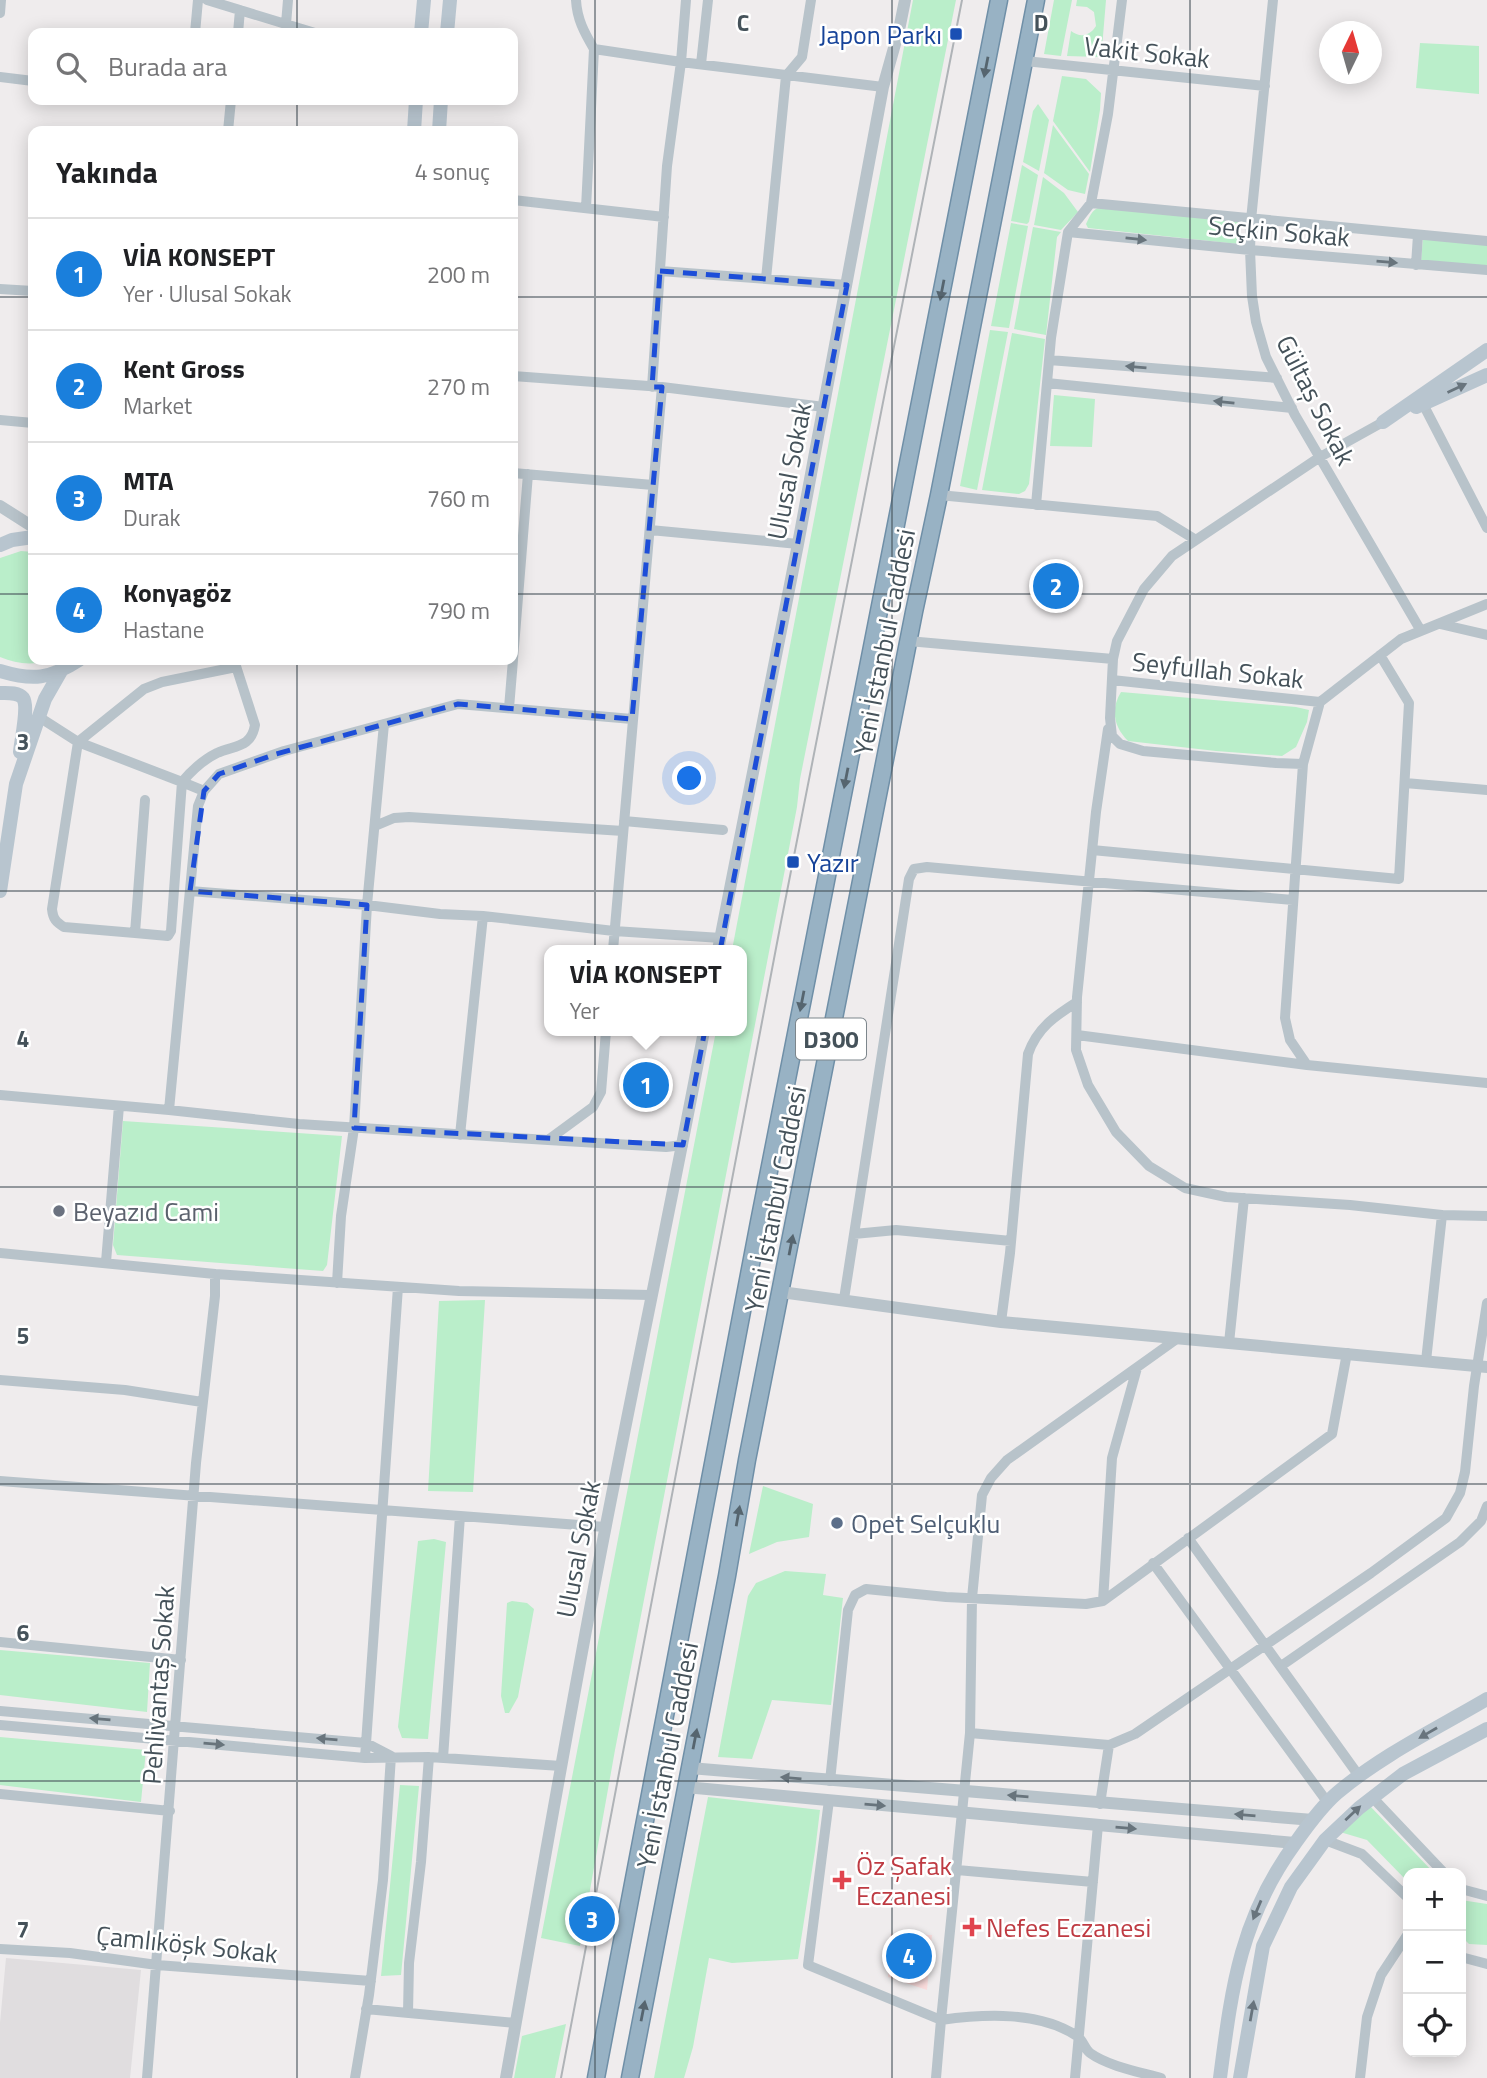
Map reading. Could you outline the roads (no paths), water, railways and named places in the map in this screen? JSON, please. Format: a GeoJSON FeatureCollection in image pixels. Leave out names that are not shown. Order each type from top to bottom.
{"type":"FeatureCollection","features":[{"type":"Feature","properties":{"kind":"highway","name":"Yeni İstanbul Caddesi"},"geometry":{"type":"LineString","coordinates":[[596,2078],[759,1222],[999,0]]}},
{"type":"Feature","properties":{"kind":"highway","name":"Yeni İstanbul Caddesi"},"geometry":{"type":"LineString","coordinates":[[631,2078],[747,1460],[1036,0]]}},
{"type":"Feature","properties":{"kind":"main road"},"geometry":{"type":"LineString","coordinates":[[421,28],[424,0]]}},
{"type":"Feature","properties":{"kind":"main road"},"geometry":{"type":"LineString","coordinates":[[447,28],[450,0]]}},
{"type":"Feature","properties":{"kind":"main road"},"geometry":{"type":"LineString","coordinates":[[414,126],[416,105]]}},
{"type":"Feature","properties":{"kind":"main road"},"geometry":{"type":"LineString","coordinates":[[439,126],[441,105]]}},
{"type":"Feature","properties":{"kind":"main road"},"geometry":{"type":"LineString","coordinates":[[1383,422],[1487,350]]}},
{"type":"Feature","properties":{"kind":"main road"},"geometry":{"type":"LineString","coordinates":[[1383,422],[1487,375]]}},
{"type":"Feature","properties":{"kind":"main road"},"geometry":{"type":"LineString","coordinates":[[0,545],[28,538]]}},
{"type":"Feature","properties":{"kind":"main road"},"geometry":{"type":"LineString","coordinates":[[0,671],[20,677],[41,678],[71,665]]}},
{"type":"Feature","properties":{"kind":"main road"},"geometry":{"type":"LineString","coordinates":[[16,784],[45,699],[61,671]]}},
{"type":"Feature","properties":{"kind":"main road"},"geometry":{"type":"LineString","coordinates":[[0,693],[22,697],[26,709],[0,891]]}},
{"type":"Feature","properties":{"kind":"main road"},"geometry":{"type":"LineString","coordinates":[[1220,2078],[1240,1958],[1256,1909],[1278,1866],[1335,1794],[1379,1761],[1487,1699]]}},
{"type":"Feature","properties":{"kind":"main road"},"geometry":{"type":"LineString","coordinates":[[1240,2078],[1264,1946],[1292,1887],[1325,1840],[1372,1797],[1403,1774],[1487,1729]]}},
{"type":"Feature","properties":{"kind":"street"},"geometry":{"type":"LineString","coordinates":[[0,13],[1,0]]}},
{"type":"Feature","properties":{"kind":"street"},"geometry":{"type":"LineString","coordinates":[[195,28],[198,0]]}},
{"type":"Feature","properties":{"kind":"street"},"geometry":{"type":"LineString","coordinates":[[207,0],[299,28]]}},
{"type":"Feature","properties":{"kind":"street"},"geometry":{"type":"LineString","coordinates":[[286,24],[288,0]]}},
{"type":"Feature","properties":{"kind":"street"},"geometry":{"type":"LineString","coordinates":[[576,0],[582,28],[594,48],[586,208]]}},
{"type":"Feature","properties":{"kind":"street"},"geometry":{"type":"LineString","coordinates":[[613,945],[650,530],[667,166],[686,0]]}},
{"type":"Feature","properties":{"kind":"street"},"geometry":{"type":"LineString","coordinates":[[701,64],[708,0]]}},
{"type":"Feature","properties":{"kind":"street"},"geometry":{"type":"LineString","coordinates":[[766,279],[786,76],[802,57],[811,0]]}},
{"type":"Feature","properties":{"kind":"street","name":"Ulusal Sokak"},"geometry":{"type":"LineString","coordinates":[[720,944],[883,87],[900,30],[905,0]]}},
{"type":"Feature","properties":{"kind":"street"},"geometry":{"type":"LineString","coordinates":[[1036,505],[1051,338],[1068,232],[1091,203],[1114,70],[1122,0]]}},
{"type":"Feature","properties":{"kind":"street","name":"Gültaş Sokak"},"geometry":{"type":"LineString","coordinates":[[1273,0],[1251,220],[1250,250],[1256,322],[1266,357],[1292,408],[1421,631]]}},
{"type":"Feature","properties":{"kind":"street"},"geometry":{"type":"LineString","coordinates":[[238,28],[240,10]]}},
{"type":"Feature","properties":{"kind":"street"},"geometry":{"type":"LineString","coordinates":[[594,48],[681,62],[883,87]]}},
{"type":"Feature","properties":{"kind":"street","name":"Vakit Sokak"},"geometry":{"type":"LineString","coordinates":[[1025,61],[1265,86]]}},
{"type":"Feature","properties":{"kind":"street"},"geometry":{"type":"LineString","coordinates":[[0,78],[28,81]]}},
{"type":"Feature","properties":{"kind":"street"},"geometry":{"type":"LineString","coordinates":[[228,126],[231,105]]}},
{"type":"Feature","properties":{"kind":"street"},"geometry":{"type":"LineString","coordinates":[[518,201],[664,217]]}},
{"type":"Feature","properties":{"kind":"street","name":"Seçkin Sokak"},"geometry":{"type":"LineString","coordinates":[[1091,203],[1487,241]]}},
{"type":"Feature","properties":{"kind":"street","name":"Seçkin Sokak"},"geometry":{"type":"LineString","coordinates":[[1068,232],[1487,270]]}},
{"type":"Feature","properties":{"kind":"street"},"geometry":{"type":"LineString","coordinates":[[1416,265],[1418,235]]}},
{"type":"Feature","properties":{"kind":"street"},"geometry":{"type":"LineString","coordinates":[[660,271],[847,285]]}},
{"type":"Feature","properties":{"kind":"street"},"geometry":{"type":"LineString","coordinates":[[0,289],[28,291]]}},
{"type":"Feature","properties":{"kind":"street"},"geometry":{"type":"LineString","coordinates":[[1049,360],[1277,378]]}},
{"type":"Feature","properties":{"kind":"street"},"geometry":{"type":"LineString","coordinates":[[518,376],[657,387],[824,407]]}},
{"type":"Feature","properties":{"kind":"street"},"geometry":{"type":"LineString","coordinates":[[1047,383],[1292,408]]}},
{"type":"Feature","properties":{"kind":"street"},"geometry":{"type":"LineString","coordinates":[[1423,404],[1487,528]]}},
{"type":"Feature","properties":{"kind":"street"},"geometry":{"type":"LineString","coordinates":[[0,420],[28,423]]}},
{"type":"Feature","properties":{"kind":"street"},"geometry":{"type":"LineString","coordinates":[[1383,422],[1320,457],[1172,556],[1144,589],[1117,640],[1113,659],[1110,718],[1092,850],[1077,1002],[1076,1050],[1088,1085],[1116,1132],[1149,1166],[1185,1188],[1226,1197],[1350,1205],[1442,1215],[1487,1216]]}},
{"type":"Feature","properties":{"kind":"street"},"geometry":{"type":"LineString","coordinates":[[518,473],[653,485]]}},
{"type":"Feature","properties":{"kind":"street"},"geometry":{"type":"LineString","coordinates":[[518,597],[528,474]]}},
{"type":"Feature","properties":{"kind":"street"},"geometry":{"type":"LineString","coordinates":[[939,495],[1157,516],[1196,540]]}},
{"type":"Feature","properties":{"kind":"street"},"geometry":{"type":"LineString","coordinates":[[0,506],[28,524]]}},
{"type":"Feature","properties":{"kind":"street"},"geometry":{"type":"LineString","coordinates":[[650,530],[798,544]]}},
{"type":"Feature","properties":{"kind":"street"},"geometry":{"type":"LineString","coordinates":[[1307,1065],[1290,1040],[1285,1018],[1303,764],[1320,702],[1401,639],[1487,604]]}},
{"type":"Feature","properties":{"kind":"street"},"geometry":{"type":"LineString","coordinates":[[1439,624],[1487,635]]}},
{"type":"Feature","properties":{"kind":"street"},"geometry":{"type":"LineString","coordinates":[[908,641],[1113,659]]}},
{"type":"Feature","properties":{"kind":"street"},"geometry":{"type":"LineString","coordinates":[[1092,850],[1399,879],[1409,703],[1380,654]]}},
{"type":"Feature","properties":{"kind":"street"},"geometry":{"type":"LineString","coordinates":[[227,665],[144,689],[78,742],[52,916],[56,922],[64,927],[168,936],[171,931],[182,782],[196,766],[217,753],[243,745],[253,736],[255,725],[236,665]]}},
{"type":"Feature","properties":{"kind":"street"},"geometry":{"type":"LineString","coordinates":[[509,708],[513,665]]}},
{"type":"Feature","properties":{"kind":"street","name":"Seyfullah Sokak"},"geometry":{"type":"LineString","coordinates":[[1112,680],[1320,702]]}},
{"type":"Feature","properties":{"kind":"street"},"geometry":{"type":"LineString","coordinates":[[169,1110],[198,806],[204,791],[219,774],[284,751],[458,704],[632,719]]}},
{"type":"Feature","properties":{"kind":"street"},"geometry":{"type":"LineString","coordinates":[[39,717],[78,742],[204,791]]}},
{"type":"Feature","properties":{"kind":"street"},"geometry":{"type":"LineString","coordinates":[[1110,718],[1112,736],[1120,744],[1143,751],[1303,764]]}},
{"type":"Feature","properties":{"kind":"street"},"geometry":{"type":"LineString","coordinates":[[337,1283],[341,1216],[354,1128],[367,905],[384,724]]}},
{"type":"Feature","properties":{"kind":"street"},"geometry":{"type":"LineString","coordinates":[[1405,783],[1487,790]]}},
{"type":"Feature","properties":{"kind":"street"},"geometry":{"type":"LineString","coordinates":[[135,933],[145,800]]}},
{"type":"Feature","properties":{"kind":"street"},"geometry":{"type":"LineString","coordinates":[[374,825],[394,818],[409,817],[723,830]]}},
{"type":"Feature","properties":{"kind":"street"},"geometry":{"type":"LineString","coordinates":[[844,1299],[911,873],[914,869],[927,867],[1293,900]]}},
{"type":"Feature","properties":{"kind":"street"},"geometry":{"type":"LineString","coordinates":[[190,891],[484,916],[720,944]]}},
{"type":"Feature","properties":{"kind":"street"},"geometry":{"type":"LineString","coordinates":[[460,1135],[484,916]]}},
{"type":"Feature","properties":{"kind":"street"},"geometry":{"type":"LineString","coordinates":[[1001,1322],[1028,1055],[1034,1041],[1050,1019],[1077,1002]]}},
{"type":"Feature","properties":{"kind":"street"},"geometry":{"type":"LineString","coordinates":[[1077,1035],[1307,1065],[1487,1083]]}},
{"type":"Feature","properties":{"kind":"street"},"geometry":{"type":"LineString","coordinates":[[548,1140],[593,1107],[601,1092],[606,1036]]}},
{"type":"Feature","properties":{"kind":"street","name":"Ulusal Sokak"},"geometry":{"type":"LineString","coordinates":[[506,2078],[605,1527],[703,1036]]}},
{"type":"Feature","properties":{"kind":"street"},"geometry":{"type":"LineString","coordinates":[[0,1095],[299,1124],[666,1147],[683,1145]]}},
{"type":"Feature","properties":{"kind":"street"},"geometry":{"type":"LineString","coordinates":[[106,1262],[119,1106]]}},
{"type":"Feature","properties":{"kind":"street"},"geometry":{"type":"LineString","coordinates":[[1229,1343],[1244,1198]]}},
{"type":"Feature","properties":{"kind":"street"},"geometry":{"type":"LineString","coordinates":[[1426,1361],[1442,1215]]}},
{"type":"Feature","properties":{"kind":"street"},"geometry":{"type":"LineString","coordinates":[[854,1234],[896,1230],[1011,1241]]}},
{"type":"Feature","properties":{"kind":"street"},"geometry":{"type":"LineString","coordinates":[[0,1253],[215,1274],[459,1291],[651,1294]]}},
{"type":"Feature","properties":{"kind":"street","name":"Pehlivantaş Sokak"},"geometry":{"type":"LineString","coordinates":[[147,2078],[194,1495],[215,1274]]}},
{"type":"Feature","properties":{"kind":"street"},"geometry":{"type":"LineString","coordinates":[[365,1758],[398,1287]]}},
{"type":"Feature","properties":{"kind":"street"},"geometry":{"type":"LineString","coordinates":[[781,1292],[1001,1322],[1482,1367]]}},
{"type":"Feature","properties":{"kind":"street"},"geometry":{"type":"LineString","coordinates":[[970,1732],[1109,1745],[1135,1734],[1371,1573],[1446,1518],[1460,1493],[1465,1472],[1482,1367],[1487,1303]]}},
{"type":"Feature","properties":{"kind":"street"},"geometry":{"type":"LineString","coordinates":[[936,2078],[970,1732],[972,1598],[982,1495],[991,1478],[1007,1460],[1178,1338]]}},
{"type":"Feature","properties":{"kind":"street"},"geometry":{"type":"LineString","coordinates":[[830,1781],[848,1610],[855,1595],[866,1589],[1086,1604],[1103,1601],[1332,1434],[1347,1353]]}},
{"type":"Feature","properties":{"kind":"street"},"geometry":{"type":"LineString","coordinates":[[1103,1601],[1112,1458],[1137,1368]]}},
{"type":"Feature","properties":{"kind":"street"},"geometry":{"type":"LineString","coordinates":[[0,1380],[125,1390],[202,1402]]}},
{"type":"Feature","properties":{"kind":"street"},"geometry":{"type":"LineString","coordinates":[[0,1480],[605,1527]]}},
{"type":"Feature","properties":{"kind":"street"},"geometry":{"type":"LineString","coordinates":[[1281,1666],[1460,1542],[1481,1521],[1487,1506]]}},
{"type":"Feature","properties":{"kind":"street"},"geometry":{"type":"LineString","coordinates":[[443,1758],[460,1516]]}},
{"type":"Feature","properties":{"kind":"street"},"geometry":{"type":"LineString","coordinates":[[1188,1538],[1359,1776]]}},
{"type":"Feature","properties":{"kind":"street"},"geometry":{"type":"LineString","coordinates":[[1153,1563],[1328,1803]]}},
{"type":"Feature","properties":{"kind":"street"},"geometry":{"type":"LineString","coordinates":[[0,1642],[181,1660]]}},
{"type":"Feature","properties":{"kind":"street"},"geometry":{"type":"LineString","coordinates":[[0,1711],[366,1743],[391,1756]]}},
{"type":"Feature","properties":{"kind":"street"},"geometry":{"type":"LineString","coordinates":[[0,1725],[365,1758],[429,1757],[561,1766]]}},
{"type":"Feature","properties":{"kind":"street"},"geometry":{"type":"LineString","coordinates":[[1100,1804],[1109,1745]]}},
{"type":"Feature","properties":{"kind":"street"},"geometry":{"type":"LineString","coordinates":[[355,2078],[383,1880],[391,1756]]}},
{"type":"Feature","properties":{"kind":"street"},"geometry":{"type":"LineString","coordinates":[[408,2013],[429,1757]]}},
{"type":"Feature","properties":{"kind":"street"},"geometry":{"type":"LineString","coordinates":[[690,1768],[1313,1820]]}},
{"type":"Feature","properties":{"kind":"street"},"geometry":{"type":"LineString","coordinates":[[685,1787],[1295,1843]]}},
{"type":"Feature","properties":{"kind":"street"},"geometry":{"type":"LineString","coordinates":[[0,1794],[170,1811]]}},
{"type":"Feature","properties":{"kind":"street"},"geometry":{"type":"LineString","coordinates":[[1372,1797],[1439,1868]]}},
{"type":"Feature","properties":{"kind":"street"},"geometry":{"type":"LineString","coordinates":[[829,1801],[808,1965],[940,2020],[965,2017],[1040,2020],[1079,2037],[1088,2052],[1120,2067],[1161,2078]]}},
{"type":"Feature","properties":{"kind":"street"},"geometry":{"type":"LineString","coordinates":[[1075,2078],[1098,1825]]}},
{"type":"Feature","properties":{"kind":"street"},"geometry":{"type":"LineString","coordinates":[[1325,1840],[1362,1854],[1403,1893]]}},
{"type":"Feature","properties":{"kind":"street"},"geometry":{"type":"LineString","coordinates":[[957,1870],[1093,1882]]}},
{"type":"Feature","properties":{"kind":"street"},"geometry":{"type":"LineString","coordinates":[[1466,1890],[1487,1896]]}},
{"type":"Feature","properties":{"kind":"street"},"geometry":{"type":"LineString","coordinates":[[1360,2078],[1367,2017],[1381,1975],[1403,1942]]}},
{"type":"Feature","properties":{"kind":"street","name":"Çamlıköşk Sokak"},"geometry":{"type":"LineString","coordinates":[[0,1949],[70,1953],[158,1965],[370,1981]]}},
{"type":"Feature","properties":{"kind":"street"},"geometry":{"type":"LineString","coordinates":[[1466,1958],[1487,1964]]}},
{"type":"Feature","properties":{"kind":"street"},"geometry":{"type":"LineString","coordinates":[[366,2009],[516,2024]]}},
{"type":"Feature","properties":{"kind":"tram line"},"geometry":{"type":"LineString","coordinates":[[561,2078],[781,922],[962,0]]}},
{"type":"Feature","properties":{"kind":"place","name":"Japon Parkı"},"geometry":{"type":"Point","coordinates":[956,34]}},
{"type":"Feature","properties":{"kind":"place","name":"Kent Gross"},"geometry":{"type":"Point","coordinates":[1056,586]}},
{"type":"Feature","properties":{"kind":"place","name":"Yazır"},"geometry":{"type":"Point","coordinates":[793,862]}},
{"type":"Feature","properties":{"kind":"place","name":"VİA KONSEPT"},"geometry":{"type":"Point","coordinates":[646,1085]}},
{"type":"Feature","properties":{"kind":"place","name":"Beyazıd Cami"},"geometry":{"type":"Point","coordinates":[59,1211]}},
{"type":"Feature","properties":{"kind":"place","name":"Opet Selçuklu"},"geometry":{"type":"Point","coordinates":[837,1523]}},
{"type":"Feature","properties":{"kind":"place","name":"Öz Şafak Eczanesi"},"geometry":{"type":"Point","coordinates":[842,1880]}},
{"type":"Feature","properties":{"kind":"place","name":"MTA"},"geometry":{"type":"Point","coordinates":[592,1919]}},
{"type":"Feature","properties":{"kind":"place","name":"Nefes Eczanesi"},"geometry":{"type":"Point","coordinates":[972,1927]}},
{"type":"Feature","properties":{"kind":"place","name":"Konyagöz"},"geometry":{"type":"Point","coordinates":[909,1956]}}]}
